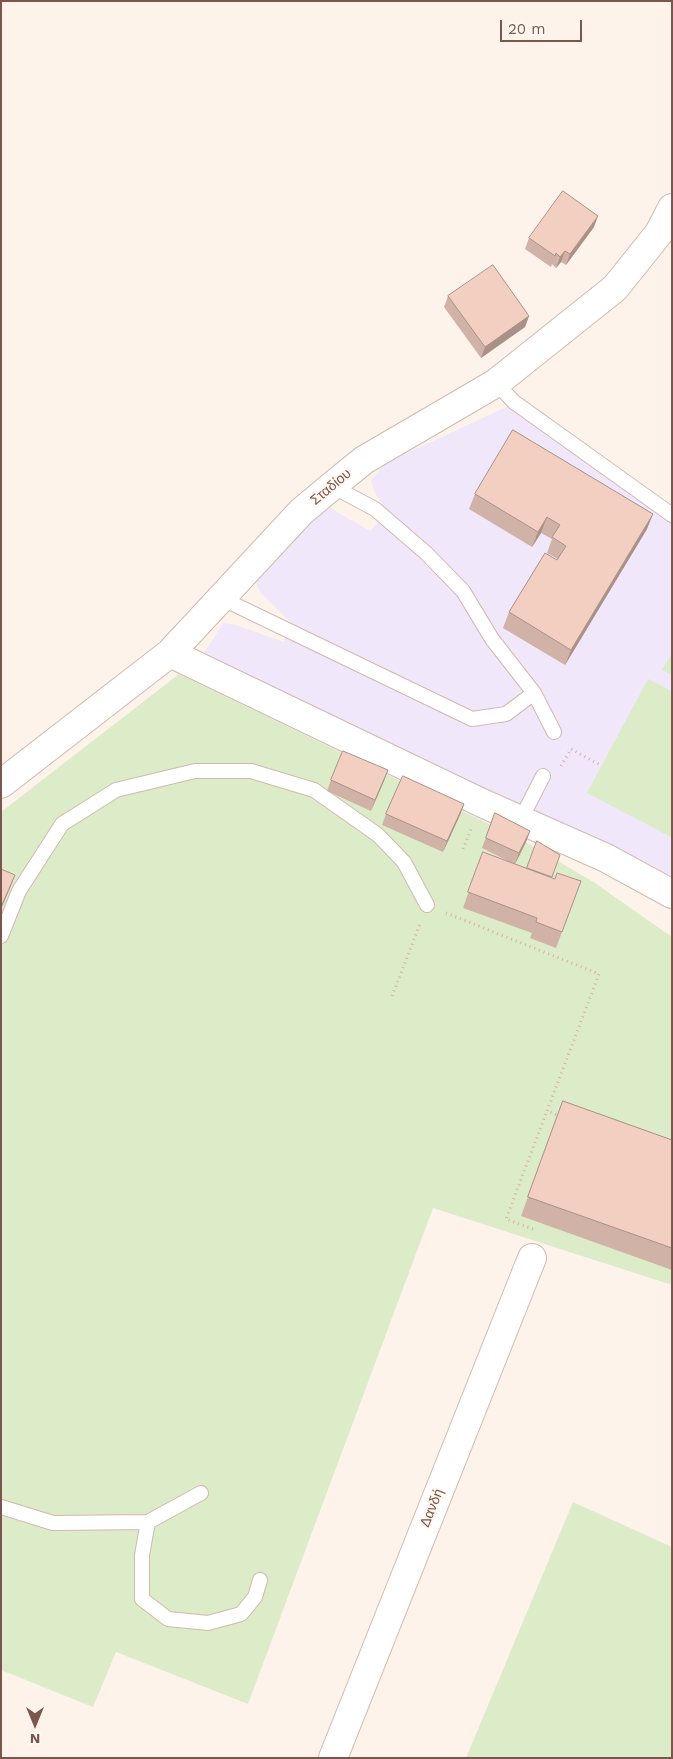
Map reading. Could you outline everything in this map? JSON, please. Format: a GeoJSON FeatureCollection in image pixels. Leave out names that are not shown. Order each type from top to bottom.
{"type":"FeatureCollection","features":[{"type":"Feature","properties":{"kind":"street","name":"Σταδίου"},"geometry":{"type":"LineString","coordinates":[[1,784],[170,653],[223,599],[301,512],[364,460],[496,383],[615,288],[659,233],[672,208]]}},
{"type":"Feature","properties":{"kind":"street"},"geometry":{"type":"LineString","coordinates":[[170,653],[520,820],[606,858],[672,894]]}},
{"type":"Feature","properties":{"kind":"street","name":"Δανδή"},"geometry":{"type":"LineString","coordinates":[[333,1758],[532,1258]]}},
{"type":"Feature","properties":{"kind":"lane"},"geometry":{"type":"LineString","coordinates":[[496,383],[514,402],[672,515]]}},
{"type":"Feature","properties":{"kind":"lane"},"geometry":{"type":"LineString","coordinates":[[332,486],[375,509],[426,553],[463,592],[492,639],[534,693],[554,732]]}},
{"type":"Feature","properties":{"kind":"lane"},"geometry":{"type":"LineString","coordinates":[[223,599],[472,719],[506,714],[534,693]]}},
{"type":"Feature","properties":{"kind":"lane"},"geometry":{"type":"LineString","coordinates":[[1,936],[19,891],[62,824],[116,790],[195,771],[250,771],[314,790],[378,835],[404,862],[427,905]]}},
{"type":"Feature","properties":{"kind":"lane"},"geometry":{"type":"LineString","coordinates":[[520,820],[550,774]]}},
{"type":"Feature","properties":{"kind":"lane"},"geometry":{"type":"LineString","coordinates":[[1,1507],[54,1523],[148,1522],[201,1493]]}},
{"type":"Feature","properties":{"kind":"lane"},"geometry":{"type":"LineString","coordinates":[[148,1522],[142,1556],[142,1599],[168,1619],[208,1623],[241,1614],[255,1597],[260,1580]]}},
{"type":"Feature","properties":{"kind":"path"},"geometry":{"type":"LineString","coordinates":[[550,774],[571,749],[602,766]]}},
{"type":"Feature","properties":{"kind":"path"},"geometry":{"type":"LineString","coordinates":[[392,996],[427,905]]}},
{"type":"Feature","properties":{"kind":"path"},"geometry":{"type":"LineString","coordinates":[[463,919],[598,974],[506,1219],[542,1232],[532,1258]]}},
{"type":"Feature","properties":{"kind":"path"},"geometry":{"type":"LineString","coordinates":[[547,1111],[567,1119]]}},
{"type":"Feature","properties":{"kind":"shaded area"},"geometry":{"type":"Polygon","coordinates":[[[524,399],[672,506],[672,884],[201,658],[223,623],[236,625],[284,642],[291,623],[260,592],[256,582],[319,511],[330,508],[370,531],[387,512],[374,491],[371,480],[385,463],[524,399]]]}},
{"type":"Feature","properties":{"kind":"green space"},"geometry":{"type":"Polygon","coordinates":[[[672,653],[672,675],[662,670],[672,653]]]}},
{"type":"Feature","properties":{"kind":"green space"},"geometry":{"type":"Polygon","coordinates":[[[179,674],[526,842],[595,883],[672,937],[672,1285],[433,1208],[248,1704],[116,1652],[93,1707],[1,1670],[1,812],[179,674]]]}},
{"type":"Feature","properties":{"kind":"green space"},"geometry":{"type":"Polygon","coordinates":[[[648,679],[672,691],[671,837],[587,793],[648,679]]]}},
{"type":"Feature","properties":{"kind":"green space"},"geometry":{"type":"Polygon","coordinates":[[[573,1502],[672,1547],[672,1758],[466,1758],[573,1502]]]}},
{"type":"Feature","properties":{"kind":"building"},"geometry":{"type":"Polygon","coordinates":[[[563,191],[598,216],[570,254],[565,251],[560,257],[556,253],[555,256],[529,238],[563,191]]]}},
{"type":"Feature","properties":{"kind":"building"},"geometry":{"type":"Polygon","coordinates":[[[493,265],[529,316],[485,347],[448,296],[493,265]]]}},
{"type":"Feature","properties":{"kind":"building"},"geometry":{"type":"Polygon","coordinates":[[[513,430],[653,514],[571,650],[509,612],[545,553],[557,560],[566,546],[552,537],[560,525],[547,517],[538,532],[475,494],[513,430]]]}},
{"type":"Feature","properties":{"kind":"building"},"geometry":{"type":"Polygon","coordinates":[[[343,751],[388,770],[375,800],[331,780],[343,751]]]}},
{"type":"Feature","properties":{"kind":"building"},"geometry":{"type":"Polygon","coordinates":[[[403,776],[464,804],[447,841],[386,814],[403,776]]]}},
{"type":"Feature","properties":{"kind":"building"},"geometry":{"type":"Polygon","coordinates":[[[495,813],[530,831],[519,853],[486,838],[495,813]]]}},
{"type":"Feature","properties":{"kind":"building"},"geometry":{"type":"Polygon","coordinates":[[[537,841],[560,855],[552,877],[527,868],[537,841]]]}},
{"type":"Feature","properties":{"kind":"building"},"geometry":{"type":"Polygon","coordinates":[[[483,852],[555,879],[557,873],[581,881],[562,932],[536,922],[537,918],[468,892],[483,852]]]}},
{"type":"Feature","properties":{"kind":"building"},"geometry":{"type":"Polygon","coordinates":[[[1,869],[15,875],[1,907],[1,869]]]}},
{"type":"Feature","properties":{"kind":"building"},"geometry":{"type":"Polygon","coordinates":[[[563,1101],[672,1140],[672,1248],[528,1197],[563,1101]]]}}]}
